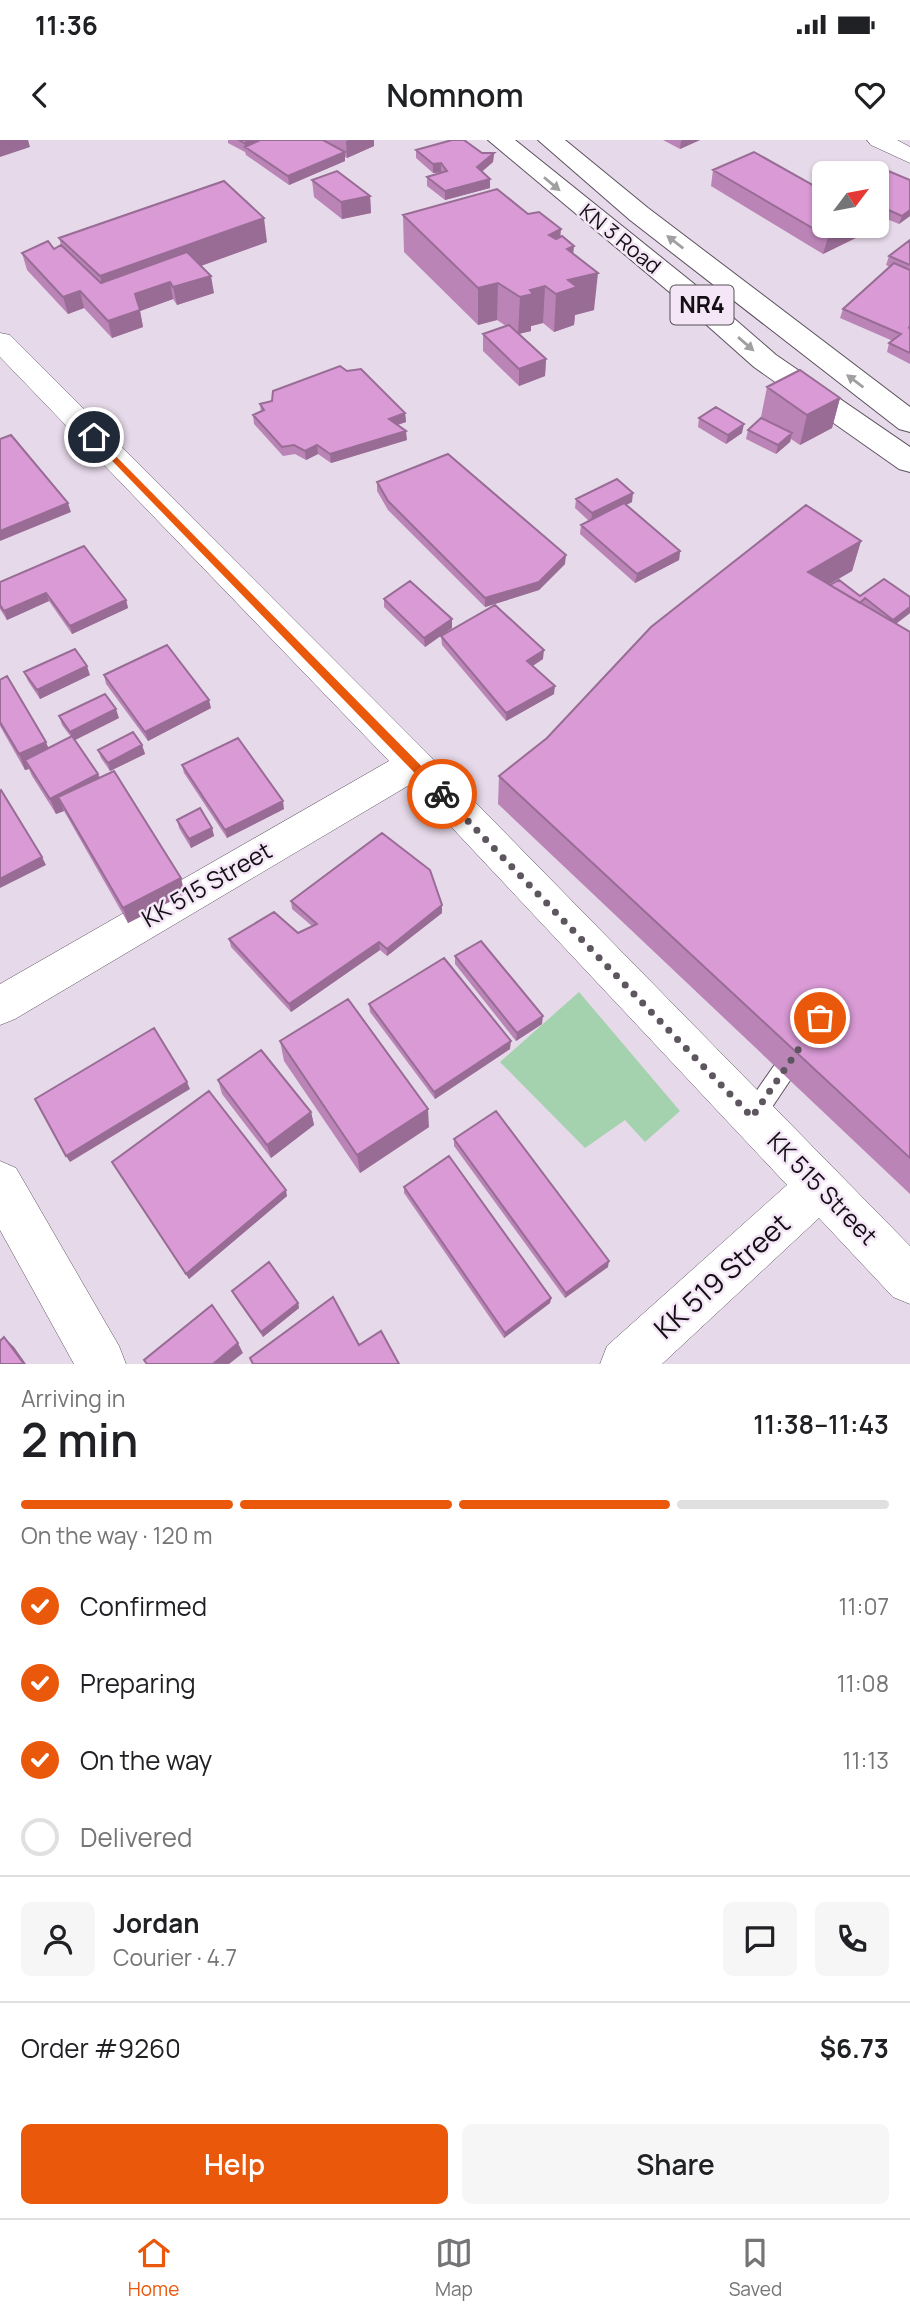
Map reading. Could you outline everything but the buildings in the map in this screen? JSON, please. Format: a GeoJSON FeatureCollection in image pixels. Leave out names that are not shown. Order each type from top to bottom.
{"type":"FeatureCollection","features":[{"type":"Feature","properties":{"kind":"highway","name":"KN 3 Road"},"geometry":{"type":"LineString","coordinates":[[500,140],[683,289],[765,361],[910,462]]}},
{"type":"Feature","properties":{"kind":"highway","name":"KN 3 Road"},"geometry":{"type":"LineString","coordinates":[[550,140],[639,214],[910,422]]}},
{"type":"Feature","properties":{"kind":"street"},"geometry":{"type":"LineString","coordinates":[[879,140],[910,156]]}},
{"type":"Feature","properties":{"kind":"street","name":"KK 515 Street"},"geometry":{"type":"LineString","coordinates":[[0,341],[415,764],[910,1280]]}},
{"type":"Feature","properties":{"kind":"street","name":"KK 515 Street"},"geometry":{"type":"LineString","coordinates":[[0,1006],[415,764]]}},
{"type":"Feature","properties":{"kind":"street"},"geometry":{"type":"LineString","coordinates":[[0,1184],[101,1364]]}},
{"type":"Feature","properties":{"kind":"street","name":"KK 519 Street"},"geometry":{"type":"LineString","coordinates":[[625,1364],[819,1187]]}},
{"type":"Feature","properties":{"kind":"lane"},"geometry":{"type":"LineString","coordinates":[[752,1117],[813,1029]]}},
{"type":"Feature","properties":{"kind":"green space"},"geometry":{"type":"Polygon","coordinates":[[[579,992],[680,1111],[645,1142],[625,1120],[585,1148],[500,1062],[579,992]]]}},
{"type":"Feature","properties":{"kind":"way so far"},"geometry":{"type":"LineString","coordinates":[[442,794],[752,1117],[820,1018]]}},
{"type":"Feature","properties":{"kind":"route"},"geometry":{"type":"LineString","coordinates":[[94,437],[442,794]]}}]}
